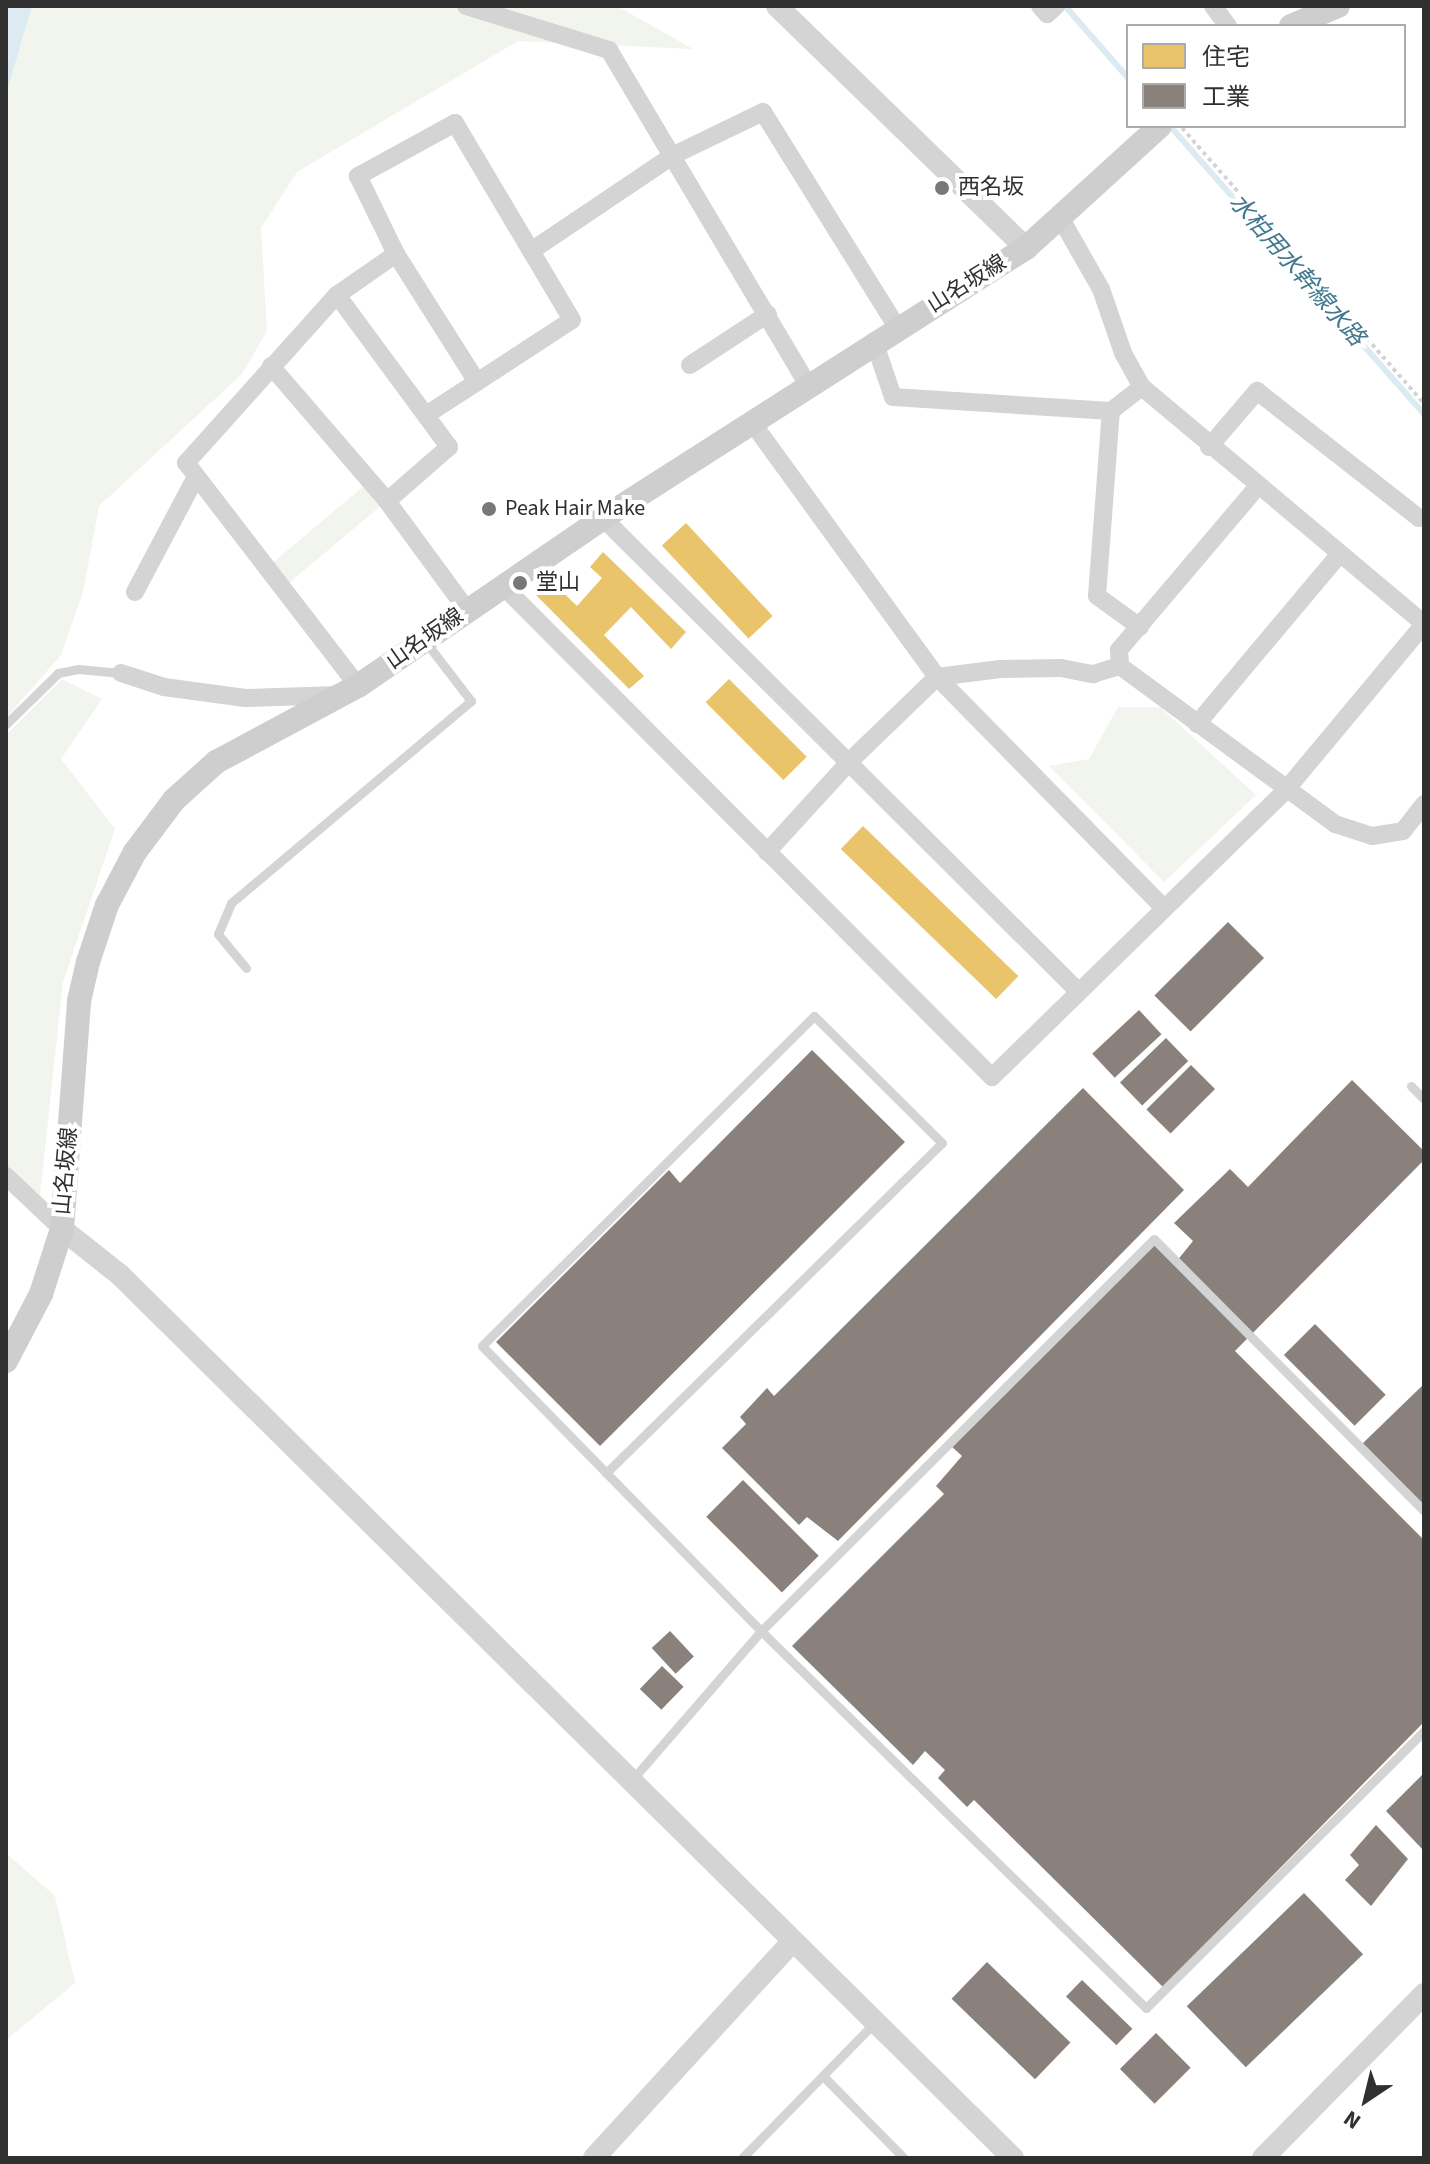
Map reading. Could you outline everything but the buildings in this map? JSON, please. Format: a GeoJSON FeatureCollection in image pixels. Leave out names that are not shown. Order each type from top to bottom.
{"type":"FeatureCollection","features":[{"type":"Feature","properties":{"kind":"main road"},"geometry":{"type":"LineString","coordinates":[[1296,24],[1338,6]]}},
{"type":"Feature","properties":{"kind":"main road","name":"山名坂線"},"geometry":{"type":"LineString","coordinates":[[10,1348],[62,1229],[79,1001],[107,905],[174,800],[216,762],[351,691],[423,638],[807,384],[1026,248],[1158,128]]}},
{"type":"Feature","properties":{"kind":"street"},"geometry":{"type":"LineString","coordinates":[[466,6],[609,50],[807,384]]}},
{"type":"Feature","properties":{"kind":"street"},"geometry":{"type":"LineString","coordinates":[[777,6],[1026,248]]}},
{"type":"Feature","properties":{"kind":"street"},"geometry":{"type":"LineString","coordinates":[[1040,6],[1047,14],[1056,6]]}},
{"type":"Feature","properties":{"kind":"street"},"geometry":{"type":"LineString","coordinates":[[1213,6],[1226,24]]}},
{"type":"Feature","properties":{"kind":"street"},"geometry":{"type":"LineString","coordinates":[[531,251],[674,155],[763,112],[897,327]]}},
{"type":"Feature","properties":{"kind":"street"},"geometry":{"type":"LineString","coordinates":[[426,415],[477,382],[572,320],[455,123],[358,176],[396,254],[477,382]]}},
{"type":"Feature","properties":{"kind":"street"},"geometry":{"type":"LineString","coordinates":[[503,586],[992,1077],[1162,906],[1285,791],[1424,624],[1209,447],[1142,387],[1123,353],[1101,289],[1061,219]]}},
{"type":"Feature","properties":{"kind":"street"},"geometry":{"type":"LineString","coordinates":[[351,691],[186,463],[337,295],[396,254]]}},
{"type":"Feature","properties":{"kind":"street"},"geometry":{"type":"LineString","coordinates":[[337,295],[449,447],[387,501]]}},
{"type":"Feature","properties":{"kind":"street"},"geometry":{"type":"LineString","coordinates":[[690,365],[768,314]]}},
{"type":"Feature","properties":{"kind":"street"},"geometry":{"type":"LineString","coordinates":[[874,341],[893,397],[1111,411],[1142,387]]}},
{"type":"Feature","properties":{"kind":"street"},"geometry":{"type":"LineString","coordinates":[[271,366],[387,501],[467,610]]}},
{"type":"Feature","properties":{"kind":"street"},"geometry":{"type":"LineString","coordinates":[[1209,447],[1257,391],[1419,518]]}},
{"type":"Feature","properties":{"kind":"street"},"geometry":{"type":"LineString","coordinates":[[1111,411],[1097,596],[1140,627]]}},
{"type":"Feature","properties":{"kind":"street"},"geometry":{"type":"LineString","coordinates":[[751,421],[937,677],[1162,906]]}},
{"type":"Feature","properties":{"kind":"street"},"geometry":{"type":"LineString","coordinates":[[135,592],[196,477]]}},
{"type":"Feature","properties":{"kind":"street"},"geometry":{"type":"LineString","coordinates":[[1258,486],[1119,650],[1120,666],[1285,791],[1335,824],[1372,836],[1403,831],[1424,804]]}},
{"type":"Feature","properties":{"kind":"street"},"geometry":{"type":"LineString","coordinates":[[603,518],[1078,991]]}},
{"type":"Feature","properties":{"kind":"street"},"geometry":{"type":"LineString","coordinates":[[1197,724],[1339,555]]}},
{"type":"Feature","properties":{"kind":"street"},"geometry":{"type":"LineString","coordinates":[[767,852],[850,761],[937,677],[1016,669],[1093,674],[1120,666]]}},
{"type":"Feature","properties":{"kind":"street"},"geometry":{"type":"LineString","coordinates":[[121,673],[164,687],[245,698],[351,691]]}},
{"type":"Feature","properties":{"kind":"street"},"geometry":{"type":"LineString","coordinates":[[6,1176],[62,1229],[101,1256],[1013,2158]]}},
{"type":"Feature","properties":{"kind":"street"},"geometry":{"type":"LineString","coordinates":[[594,2158],[792,1942]]}},
{"type":"Feature","properties":{"kind":"street"},"geometry":{"type":"LineString","coordinates":[[1263,2158],[1424,1994]]}},
{"type":"Feature","properties":{"kind":"lane"},"geometry":{"type":"LineString","coordinates":[[246,968],[218,934],[231,903],[471,701],[423,638]]}},
{"type":"Feature","properties":{"kind":"lane"},"geometry":{"type":"LineString","coordinates":[[6,724],[58,673],[78,669],[121,673]]}},
{"type":"Feature","properties":{"kind":"lane"},"geometry":{"type":"LineString","coordinates":[[606,1473],[942,1143],[814,1016],[482,1346],[606,1473],[761,1631],[1146,2008],[1424,1731]]}},
{"type":"Feature","properties":{"kind":"lane"},"geometry":{"type":"LineString","coordinates":[[1411,1086],[1424,1099]]}},
{"type":"Feature","properties":{"kind":"lane"},"geometry":{"type":"LineString","coordinates":[[631,1781],[761,1631],[1154,1239],[1424,1511]]}},
{"type":"Feature","properties":{"kind":"lane"},"geometry":{"type":"LineString","coordinates":[[742,2158],[874,2023]]}},
{"type":"Feature","properties":{"kind":"lane"},"geometry":{"type":"LineString","coordinates":[[823,2076],[904,2158]]}},
{"type":"Feature","properties":{"kind":"path"},"geometry":{"type":"LineString","coordinates":[[1182,128],[1424,403]]}},
{"type":"Feature","properties":{"kind":"shaded area"},"geometry":{"type":"Polygon","coordinates":[[[6,6],[32,6],[6,95],[6,6]]]}},
{"type":"Feature","properties":{"kind":"shaded area"},"geometry":{"type":"Polygon","coordinates":[[[32,6],[617,6],[693,49],[518,41],[297,172],[261,228],[267,331],[242,374],[99,506],[83,592],[61,655],[6,718],[6,95],[32,6]]]}},
{"type":"Feature","properties":{"kind":"shaded area"},"geometry":{"type":"Polygon","coordinates":[[[370,481],[387,501],[283,588],[266,568],[370,481]]]}},
{"type":"Feature","properties":{"kind":"shaded area"},"geometry":{"type":"Polygon","coordinates":[[[62,679],[102,699],[61,759],[115,829],[63,982],[40,1195],[6,1166],[6,735],[62,679]]]}},
{"type":"Feature","properties":{"kind":"shaded area"},"geometry":{"type":"Polygon","coordinates":[[[1118,707],[1160,707],[1256,795],[1164,882],[1049,766],[1089,759],[1118,707]]]}},
{"type":"Feature","properties":{"kind":"shaded area"},"geometry":{"type":"Polygon","coordinates":[[[6,1853],[55,1896],[75,1983],[6,2040],[6,1853]]]}},
{"type":"Feature","properties":{"kind":"waterway","name":"水柏用水幹線水路"},"geometry":{"type":"LineString","coordinates":[[1065,6],[1126,76]]}},
{"type":"Feature","properties":{"kind":"waterway","name":"水柏用水幹線水路"},"geometry":{"type":"LineString","coordinates":[[1172,128],[1424,414]]}},
{"type":"Feature","properties":{"kind":"place","name":"西名坂"},"geometry":{"type":"Point","coordinates":[942,188]}},
{"type":"Feature","properties":{"kind":"place","name":"Peak Hair Make"},"geometry":{"type":"Point","coordinates":[489,509]}},
{"type":"Feature","properties":{"kind":"place","name":"堂山"},"geometry":{"type":"Point","coordinates":[520,583]}}]}
